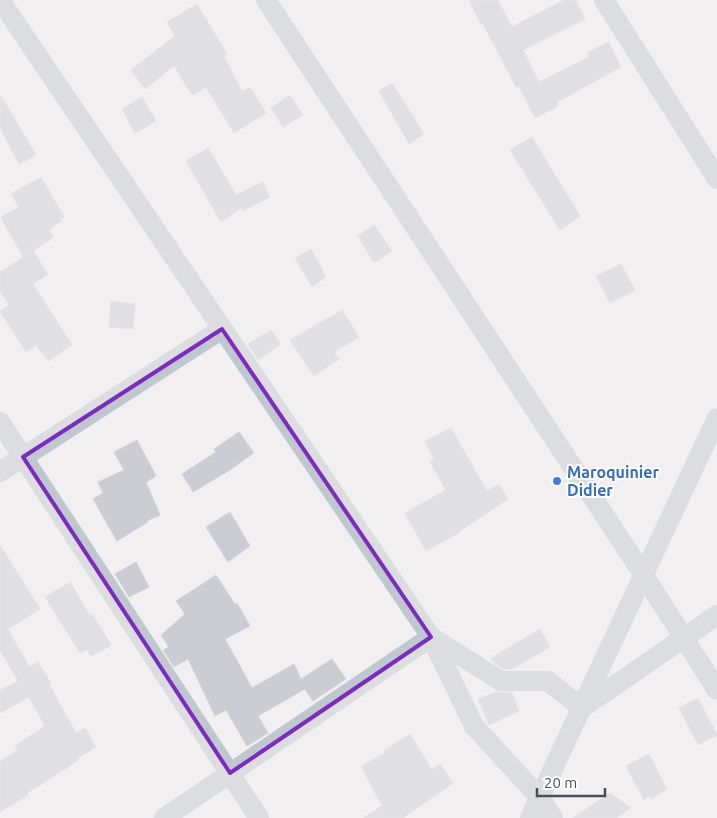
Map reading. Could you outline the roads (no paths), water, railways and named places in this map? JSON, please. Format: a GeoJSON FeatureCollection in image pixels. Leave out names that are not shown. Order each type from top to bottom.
{"type":"FeatureCollection","features":[{"type":"Feature","properties":{"kind":"street"},"geometry":{"type":"LineString","coordinates":[[0,0],[431,637],[474,726],[540,798],[552,818]]}},
{"type":"Feature","properties":{"kind":"street"},"geometry":{"type":"LineString","coordinates":[[266,0],[643,574],[717,690]]}},
{"type":"Feature","properties":{"kind":"street"},"geometry":{"type":"LineString","coordinates":[[604,0],[717,178]]}},
{"type":"Feature","properties":{"kind":"street"},"geometry":{"type":"LineString","coordinates":[[0,472],[222,329]]}},
{"type":"Feature","properties":{"kind":"street"},"geometry":{"type":"LineString","coordinates":[[530,818],[717,418]]}},
{"type":"Feature","properties":{"kind":"street"},"geometry":{"type":"LineString","coordinates":[[0,422],[259,818]]}},
{"type":"Feature","properties":{"kind":"street"},"geometry":{"type":"LineString","coordinates":[[582,708],[717,615]]}},
{"type":"Feature","properties":{"kind":"street"},"geometry":{"type":"LineString","coordinates":[[431,637],[501,681],[548,681],[582,708]]}},
{"type":"Feature","properties":{"kind":"street"},"geometry":{"type":"LineString","coordinates":[[164,818],[431,637]]}},
{"type":"Feature","properties":{"kind":"place","name":"Maroquinier Didier"},"geometry":{"type":"Point","coordinates":[557,481]}}]}
